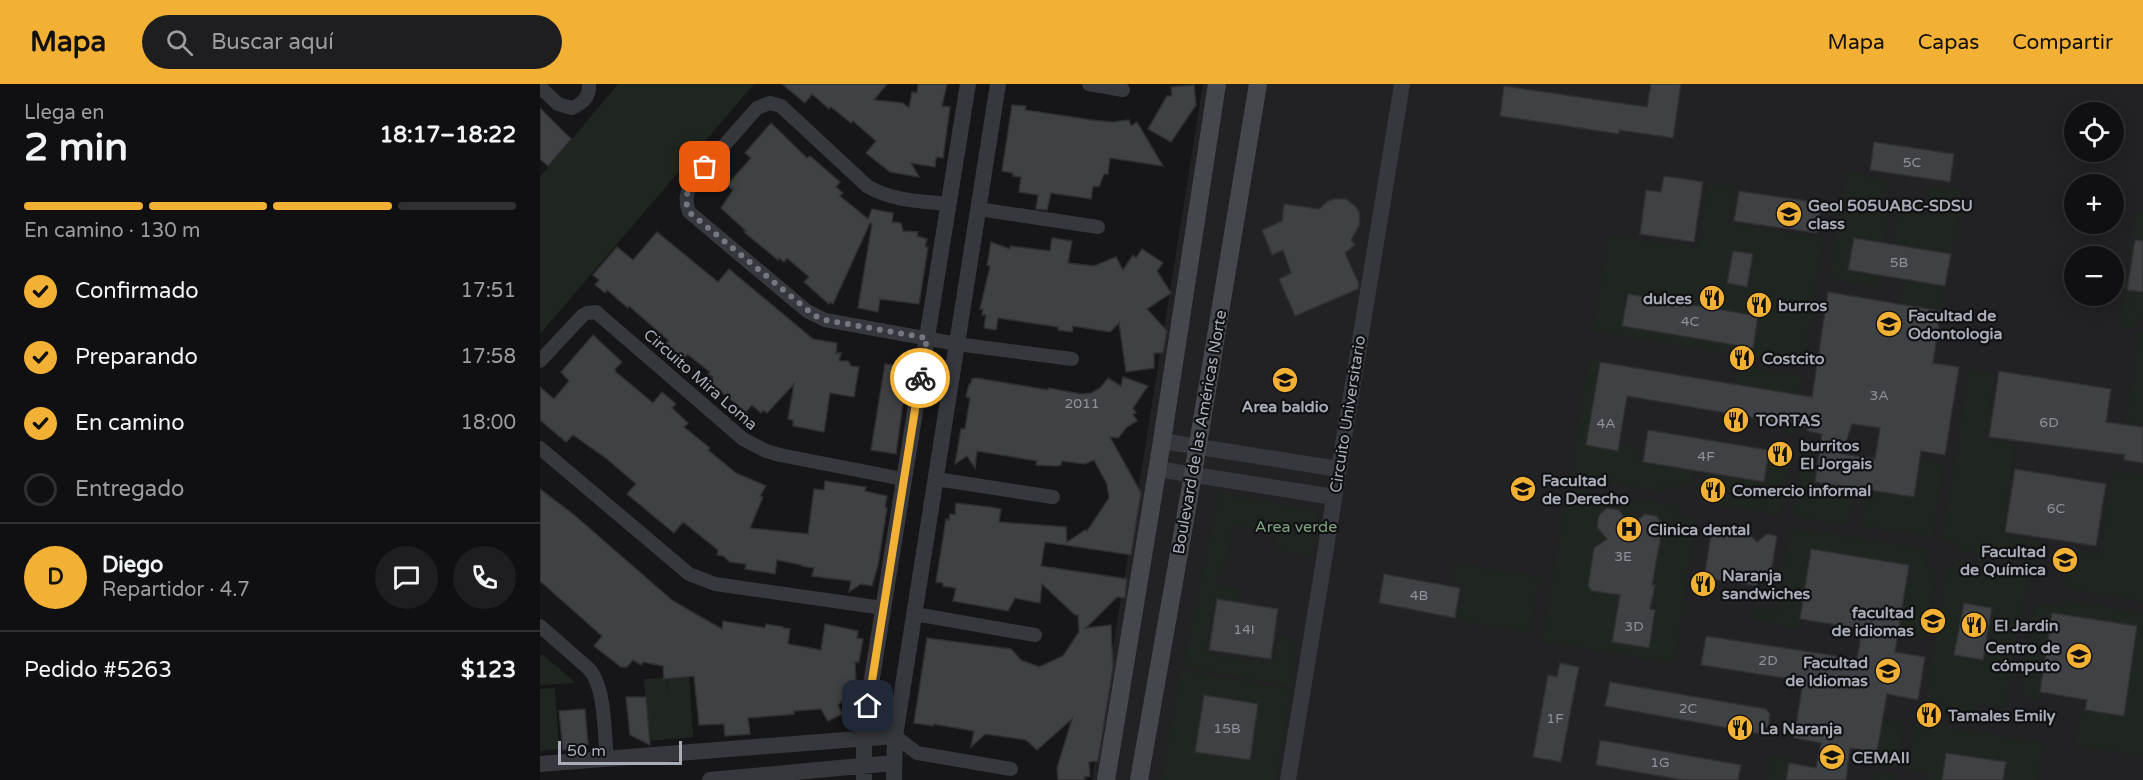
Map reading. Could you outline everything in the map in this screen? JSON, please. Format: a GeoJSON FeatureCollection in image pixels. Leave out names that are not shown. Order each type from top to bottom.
{"type":"FeatureCollection","features":[{"type":"Feature","properties":{"kind":"main road","name":"Boulevard de las Américas Norte"},"geometry":{"type":"LineString","coordinates":[[1106,780],[1162,441],[1217,84]]}},
{"type":"Feature","properties":{"kind":"main road","name":"Boulevard de las Américas Norte"},"geometry":{"type":"LineString","coordinates":[[1139,780],[1258,84]]}},
{"type":"Feature","properties":{"kind":"street"},"geometry":{"type":"LineString","coordinates":[[540,87],[558,104],[572,108],[587,98],[590,92],[589,84]]}},
{"type":"Feature","properties":{"kind":"street"},"geometry":{"type":"LineString","coordinates":[[864,773],[864,738],[870,690],[969,84]]}},
{"type":"Feature","properties":{"kind":"street"},"geometry":{"type":"LineString","coordinates":[[894,772],[895,736],[998,84]]}},
{"type":"Feature","properties":{"kind":"street"},"geometry":{"type":"LineString","coordinates":[[1089,84],[1123,90]]}},
{"type":"Feature","properties":{"kind":"street","name":"Circuito Universitario"},"geometry":{"type":"LineString","coordinates":[[1288,780],[1402,84]]}},
{"type":"Feature","properties":{"kind":"street"},"geometry":{"type":"LineString","coordinates":[[949,204],[894,198],[878,193],[867,186],[781,106],[770,103],[757,108],[692,182],[686,196],[689,212],[815,316],[825,320],[957,344],[1072,359]]}},
{"type":"Feature","properties":{"kind":"street"},"geometry":{"type":"LineString","coordinates":[[978,209],[1098,227]]}},
{"type":"Feature","properties":{"kind":"street","name":"Circuito Mira Loma"},"geometry":{"type":"LineString","coordinates":[[540,362],[583,315],[596,312],[743,439],[756,447],[780,455],[903,479]]}},
{"type":"Feature","properties":{"kind":"street"},"geometry":{"type":"LineString","coordinates":[[1162,441],[1338,469]]}},
{"type":"Feature","properties":{"kind":"street"},"geometry":{"type":"LineString","coordinates":[[540,448],[689,574],[730,587],[883,608]]}},
{"type":"Feature","properties":{"kind":"street"},"geometry":{"type":"LineString","coordinates":[[1157,469],[1334,497]]}},
{"type":"Feature","properties":{"kind":"street"},"geometry":{"type":"LineString","coordinates":[[936,479],[1053,497]]}},
{"type":"Feature","properties":{"kind":"street"},"geometry":{"type":"LineString","coordinates":[[915,615],[1035,635]]}},
{"type":"Feature","properties":{"kind":"street"},"geometry":{"type":"LineString","coordinates":[[540,626],[594,676],[600,693],[607,759]]}},
{"type":"Feature","properties":{"kind":"street"},"geometry":{"type":"LineString","coordinates":[[540,764],[895,736],[917,753],[1011,769]]}},
{"type":"Feature","properties":{"kind":"street"},"geometry":{"type":"LineString","coordinates":[[710,780],[894,772],[917,753]]}},
{"type":"Feature","properties":{"kind":"shaded area"},"geometry":{"type":"Polygon","coordinates":[[[1203,84],[2143,84],[2143,780],[1092,780],[1203,84]]]}},
{"type":"Feature","properties":{"kind":"green space"},"geometry":{"type":"Polygon","coordinates":[[[618,84],[754,84],[540,334],[540,177],[618,84]]]}},
{"type":"Feature","properties":{"kind":"green space"},"geometry":{"type":"Polygon","coordinates":[[[1846,172],[1887,179],[1884,196],[1891,198],[1883,243],[1854,238],[1848,269],[1878,275],[1876,286],[1829,278],[1846,172]]]}},
{"type":"Feature","properties":{"kind":"green space"},"geometry":{"type":"Polygon","coordinates":[[[1708,183],[1733,187],[1728,223],[1823,237],[1803,365],[1593,331],[1609,235],[1698,248],[1708,183]]]}},
{"type":"Feature","properties":{"kind":"green space"},"geometry":{"type":"Polygon","coordinates":[[[1929,185],[1962,190],[1951,254],[1893,244],[1900,200],[1926,204],[1929,185]]]}},
{"type":"Feature","properties":{"kind":"green space"},"geometry":{"type":"Polygon","coordinates":[[[2136,212],[2143,213],[2143,239],[2136,238],[2133,257],[2143,292],[2143,319],[2131,328],[2119,326],[2122,306],[2124,306],[2136,212]]]}},
{"type":"Feature","properties":{"kind":"green space"},"geometry":{"type":"Polygon","coordinates":[[[1905,279],[1945,286],[1941,311],[1900,304],[1905,279]]]}},
{"type":"Feature","properties":{"kind":"green space"},"geometry":{"type":"Polygon","coordinates":[[[2139,331],[2143,332],[2143,425],[2126,422],[2139,331]]]}},
{"type":"Feature","properties":{"kind":"green space"},"geometry":{"type":"Polygon","coordinates":[[[1589,360],[1600,362],[1586,445],[1617,451],[1619,444],[1630,446],[1643,462],[1693,470],[1691,485],[1683,483],[1682,489],[1662,486],[1661,491],[1570,477],[1589,360]]]}},
{"type":"Feature","properties":{"kind":"green space"},"geometry":{"type":"Polygon","coordinates":[[[1738,365],[1802,376],[1793,434],[1783,433],[1789,394],[1735,385],[1738,365]]]}},
{"type":"Feature","properties":{"kind":"green space"},"geometry":{"type":"Polygon","coordinates":[[[1969,369],[1995,373],[1984,439],[2015,444],[2001,534],[2041,541],[2037,563],[1958,550],[1959,543],[1942,541],[1969,369]]]}},
{"type":"Feature","properties":{"kind":"green space"},"geometry":{"type":"Polygon","coordinates":[[[1804,442],[1850,449],[1849,455],[1819,451],[1815,482],[1853,488],[1847,525],[1793,516],[1804,442]]]}},
{"type":"Feature","properties":{"kind":"green space"},"geometry":{"type":"Polygon","coordinates":[[[1769,446],[1791,449],[1780,515],[1714,504],[1716,489],[1702,487],[1705,472],[1763,482],[1769,446]]]}},
{"type":"Feature","properties":{"kind":"green space"},"geometry":{"type":"Polygon","coordinates":[[[1873,453],[1943,464],[1932,537],[1862,526],[1867,490],[1914,497],[1919,466],[1872,458],[1873,453]]]}},
{"type":"Feature","properties":{"kind":"green space"},"geometry":{"type":"Polygon","coordinates":[[[2113,470],[2143,475],[2143,602],[2064,588],[2067,568],[2055,566],[2058,548],[2099,554],[2113,470]]]}},
{"type":"Feature","properties":{"kind":"green space"},"geometry":{"type":"Polygon","coordinates":[[[1567,489],[1679,506],[1677,516],[1696,519],[1674,663],[1542,641],[1567,489]]]}},
{"type":"Feature","properties":{"kind":"green space","name":"Area verde"},"geometry":{"type":"Polygon","coordinates":[[[1219,493],[1317,511],[1312,555],[1274,550],[1276,531],[1233,525],[1225,566],[1219,566],[1216,584],[1239,588],[1237,603],[1215,598],[1206,650],[1214,655],[1273,663],[1278,637],[1298,641],[1290,686],[1183,667],[1219,493]]]}},
{"type":"Feature","properties":{"kind":"green space"},"geometry":{"type":"Polygon","coordinates":[[[1790,528],[1928,549],[1925,567],[1937,569],[1924,639],[1898,635],[1909,565],[1812,549],[1799,628],[1751,619],[1753,606],[1777,610],[1790,528]]]}},
{"type":"Feature","properties":{"kind":"green space"},"geometry":{"type":"Polygon","coordinates":[[[1955,560],[2029,572],[2004,708],[1977,704],[1973,720],[1923,713],[1947,567],[1954,568],[1955,560]]]}},
{"type":"Feature","properties":{"kind":"green space"},"geometry":{"type":"Polygon","coordinates":[[[1455,563],[1539,577],[1529,633],[1457,620],[1463,585],[1451,583],[1455,563]]]}},
{"type":"Feature","properties":{"kind":"green space"},"geometry":{"type":"Polygon","coordinates":[[[2063,600],[2143,613],[2143,756],[2075,746],[2080,713],[2085,710],[2086,700],[2040,693],[2039,699],[2019,695],[2036,602],[2061,607],[2063,600]]]}},
{"type":"Feature","properties":{"kind":"green space"},"geometry":{"type":"Polygon","coordinates":[[[542,654],[576,683],[540,685],[540,656],[542,654]]]}},
{"type":"Feature","properties":{"kind":"green space"},"geometry":{"type":"Polygon","coordinates":[[[1180,670],[1291,689],[1276,780],[1162,780],[1180,670]]]}},
{"type":"Feature","properties":{"kind":"green space"},"geometry":{"type":"Polygon","coordinates":[[[689,676],[693,737],[648,741],[644,679],[666,678],[668,694],[667,677],[689,676]]]}},
{"type":"Feature","properties":{"kind":"green space"},"geometry":{"type":"Polygon","coordinates":[[[555,688],[559,749],[540,751],[540,689],[555,688]]]}},
{"type":"Feature","properties":{"kind":"green space"},"geometry":{"type":"Polygon","coordinates":[[[1883,719],[1904,722],[1897,768],[1859,762],[1861,750],[1877,752],[1883,719]]]}},
{"type":"Feature","properties":{"kind":"green space"},"geometry":{"type":"Polygon","coordinates":[[[1916,722],[2043,743],[2037,780],[2003,780],[2006,762],[1946,753],[1942,780],[1924,780],[1925,772],[1907,769],[1916,722]]]}},
{"type":"Feature","properties":{"kind":"green space"},"geometry":{"type":"Polygon","coordinates":[[[1771,755],[1790,758],[1786,780],[1767,780],[1771,755]]]}},
{"type":"Feature","properties":{"kind":"green space"},"geometry":{"type":"Polygon","coordinates":[[[1873,771],[1896,775],[1895,780],[1872,780],[1873,771]]]}},
{"type":"Feature","properties":{"kind":"building"},"geometry":{"type":"Polygon","coordinates":[[[782,84],[887,84],[874,100],[903,103],[909,108],[912,92],[917,93],[918,84],[947,84],[942,106],[950,107],[943,158],[936,157],[935,167],[911,163],[919,177],[890,172],[866,153],[876,141],[853,121],[851,123],[831,107],[829,109],[812,94],[805,103],[782,84]]]}},
{"type":"Feature","properties":{"kind":"building"},"geometry":{"type":"Polygon","coordinates":[[[1651,84],[1681,84],[1673,138],[1619,130],[1619,134],[1500,116],[1504,86],[1647,107],[1651,84]]]}},
{"type":"Feature","properties":{"kind":"building"},"geometry":{"type":"Polygon","coordinates":[[[1194,85],[1196,105],[1171,142],[1148,129],[1167,96],[1172,96],[1171,87],[1194,85]]]}},
{"type":"Feature","properties":{"kind":"building"},"geometry":{"type":"Polygon","coordinates":[[[1012,105],[1026,106],[1025,110],[1092,120],[1112,122],[1129,120],[1131,126],[1137,122],[1163,166],[1110,158],[1108,174],[1104,174],[1099,187],[1093,186],[1091,199],[1051,193],[1047,210],[1036,209],[1038,195],[1019,192],[1021,177],[1002,171],[1012,105]]]}},
{"type":"Feature","properties":{"kind":"building"},"geometry":{"type":"Polygon","coordinates":[[[540,108],[571,139],[548,166],[540,159],[540,108]]]}},
{"type":"Feature","properties":{"kind":"building"},"geometry":{"type":"Polygon","coordinates":[[[771,123],[807,158],[810,156],[840,182],[836,187],[843,193],[840,196],[868,219],[872,209],[893,213],[892,222],[901,223],[903,231],[918,232],[917,236],[927,239],[925,247],[928,247],[919,304],[880,299],[878,312],[858,308],[872,224],[870,223],[833,304],[830,302],[829,304],[804,282],[809,277],[787,258],[784,262],[779,258],[778,260],[744,232],[746,231],[721,208],[733,190],[727,185],[751,158],[745,153],[771,123]]]}},
{"type":"Feature","properties":{"kind":"building"},"geometry":{"type":"Polygon","coordinates":[[[1874,142],[1954,154],[1950,182],[1870,170],[1874,142]]]}},
{"type":"Feature","properties":{"kind":"building"},"geometry":{"type":"Polygon","coordinates":[[[1664,176],[1703,182],[1694,242],[1640,234],[1646,190],[1661,192],[1664,176]]]}},
{"type":"Feature","properties":{"kind":"building"},"geometry":{"type":"Polygon","coordinates":[[[1739,191],[1821,203],[1817,233],[1734,221],[1739,191]]]}},
{"type":"Feature","properties":{"kind":"building"},"geometry":{"type":"Polygon","coordinates":[[[1334,199],[1346,199],[1359,212],[1360,224],[1351,240],[1355,245],[1345,253],[1359,284],[1358,289],[1295,316],[1279,279],[1291,273],[1283,250],[1272,255],[1262,230],[1282,221],[1284,204],[1319,209],[1334,199]]]}},
{"type":"Feature","properties":{"kind":"building"},"geometry":{"type":"Polygon","coordinates":[[[657,232],[718,282],[729,269],[813,339],[837,343],[836,353],[841,353],[839,361],[848,361],[851,366],[859,367],[854,397],[830,393],[824,432],[793,426],[793,420],[788,419],[794,384],[767,413],[763,410],[761,413],[752,405],[746,412],[709,382],[713,377],[708,374],[710,372],[687,354],[684,359],[666,343],[669,341],[629,306],[628,308],[607,290],[605,293],[595,285],[599,280],[593,275],[617,247],[633,260],[657,232]]]}},
{"type":"Feature","properties":{"kind":"building"},"geometry":{"type":"Polygon","coordinates":[[[1052,238],[1072,241],[1068,263],[1094,266],[1116,257],[1123,270],[1133,255],[1136,258],[1142,249],[1163,263],[1157,271],[1171,293],[1147,309],[1167,331],[1163,353],[1154,353],[1154,368],[1126,372],[1119,323],[1110,332],[1073,326],[1072,332],[1058,330],[1058,327],[998,318],[996,330],[984,328],[986,315],[982,315],[983,309],[980,309],[990,266],[987,265],[991,242],[1010,249],[1010,246],[1050,251],[1052,238]]]}},
{"type":"Feature","properties":{"kind":"building"},"geometry":{"type":"Polygon","coordinates":[[[1854,238],[1951,254],[1945,286],[1848,270],[1854,238]]]}},
{"type":"Feature","properties":{"kind":"building"},"geometry":{"type":"Polygon","coordinates":[[[2135,240],[2143,241],[2143,292],[2127,290],[2135,240]]]}},
{"type":"Feature","properties":{"kind":"building"},"geometry":{"type":"Polygon","coordinates":[[[1733,251],[1753,254],[1747,287],[1727,283],[1733,251]]]}},
{"type":"Feature","properties":{"kind":"building"},"geometry":{"type":"Polygon","coordinates":[[[1828,292],[1941,311],[1933,363],[1959,367],[1945,455],[1921,451],[1914,497],[1815,482],[1822,434],[1807,431],[1807,427],[1627,396],[1618,451],[1586,445],[1600,362],[1812,397],[1828,292]],[[1852,424],[1842,454],[1875,459],[1880,428],[1852,424]]]}},
{"type":"Feature","properties":{"kind":"building"},"geometry":{"type":"Polygon","coordinates":[[[1628,294],[1758,316],[1753,348],[1622,326],[1628,294]]]}},
{"type":"Feature","properties":{"kind":"building"},"geometry":{"type":"Polygon","coordinates":[[[593,335],[622,362],[615,369],[616,372],[653,403],[662,392],[676,404],[672,408],[688,423],[684,427],[710,448],[708,450],[736,473],[766,486],[760,496],[763,497],[750,528],[808,534],[814,489],[824,490],[825,481],[866,487],[865,491],[887,496],[878,565],[872,586],[861,584],[849,592],[851,581],[812,576],[814,568],[777,560],[775,574],[745,569],[746,564],[730,562],[723,556],[717,555],[718,550],[683,522],[674,533],[627,494],[636,484],[607,459],[573,435],[566,442],[540,420],[540,387],[554,399],[569,381],[561,372],[593,335]]]}},
{"type":"Feature","properties":{"kind":"building"},"geometry":{"type":"Polygon","coordinates":[[[885,364],[908,367],[896,454],[871,450],[885,364]]]}},
{"type":"Feature","properties":{"kind":"building"},"geometry":{"type":"Polygon","coordinates":[[[1999,371],[2111,389],[2106,422],[2143,427],[2143,463],[2124,460],[2125,455],[1989,437],[1999,371]]]}},
{"type":"Feature","properties":{"kind":"building"},"geometry":{"type":"Polygon","coordinates":[[[1123,377],[1148,386],[1133,408],[1137,421],[1127,427],[1118,438],[1110,437],[1141,493],[1131,555],[1045,542],[1041,566],[1127,579],[1125,598],[1117,597],[1086,628],[1111,625],[1113,668],[1098,761],[1089,762],[1090,776],[1084,777],[1085,780],[1058,780],[1057,768],[1072,719],[1037,750],[1026,740],[985,734],[971,747],[974,731],[914,723],[927,638],[1011,649],[1021,660],[1039,667],[1063,656],[1079,632],[1078,615],[1075,615],[1042,584],[1040,603],[1015,598],[1008,611],[953,601],[956,588],[943,586],[943,583],[936,582],[946,519],[949,520],[950,514],[955,515],[956,503],[1001,509],[999,522],[1066,527],[1067,542],[1085,530],[1087,531],[1109,498],[1107,484],[1094,460],[1085,464],[1062,461],[1061,465],[1056,466],[1036,465],[1037,461],[977,451],[975,468],[967,456],[955,464],[961,429],[965,429],[970,398],[966,397],[969,384],[972,379],[977,378],[1081,394],[1091,393],[1100,388],[1108,378],[1121,386],[1123,377]]]}},
{"type":"Feature","properties":{"kind":"building"},"geometry":{"type":"Polygon","coordinates":[[[1648,430],[1769,450],[1764,482],[1643,462],[1648,430]]]}},
{"type":"Feature","properties":{"kind":"building"},"geometry":{"type":"Polygon","coordinates":[[[2015,469],[2106,484],[2096,546],[2005,532],[2015,469]]]}},
{"type":"Feature","properties":{"kind":"building"},"geometry":{"type":"Polygon","coordinates":[[[540,489],[573,514],[673,601],[722,629],[723,621],[765,628],[766,624],[783,627],[790,629],[788,644],[821,650],[825,624],[858,631],[857,638],[863,639],[859,662],[855,662],[856,681],[849,695],[838,705],[842,714],[828,721],[821,709],[748,718],[750,734],[725,736],[724,724],[699,725],[694,676],[664,679],[663,666],[643,662],[641,665],[633,660],[627,667],[621,667],[594,646],[602,636],[540,581],[540,489]]]}},
{"type":"Feature","properties":{"kind":"building"},"geometry":{"type":"Polygon","coordinates":[[[1607,508],[1619,510],[1625,519],[1637,521],[1645,514],[1656,516],[1663,524],[1652,585],[1655,585],[1650,609],[1655,610],[1649,648],[1612,642],[1620,595],[1592,591],[1588,586],[1594,548],[1607,539],[1597,527],[1599,515],[1607,508]]]}},
{"type":"Feature","properties":{"kind":"building"},"geometry":{"type":"Polygon","coordinates":[[[1712,529],[1750,535],[1757,542],[1767,534],[1777,536],[1771,573],[1760,571],[1757,586],[1704,578],[1712,529]]]}},
{"type":"Feature","properties":{"kind":"building"},"geometry":{"type":"Polygon","coordinates":[[[1811,549],[1909,565],[1895,652],[1925,657],[1918,700],[1887,694],[1877,752],[1850,748],[1846,780],[1786,780],[1789,763],[1816,768],[1821,743],[1794,738],[1803,681],[1701,665],[1706,636],[1857,659],[1862,629],[1800,619],[1811,549]]]}},
{"type":"Feature","properties":{"kind":"building"},"geometry":{"type":"Polygon","coordinates":[[[1384,574],[1460,588],[1455,618],[1379,603],[1384,574]]]}},
{"type":"Feature","properties":{"kind":"building"},"geometry":{"type":"Polygon","coordinates":[[[1217,599],[1278,609],[1271,659],[1209,650],[1217,599]]]}},
{"type":"Feature","properties":{"kind":"building"},"geometry":{"type":"Polygon","coordinates":[[[1964,603],[1992,608],[1983,660],[1954,655],[1964,603]]]}},
{"type":"Feature","properties":{"kind":"building"},"geometry":{"type":"Polygon","coordinates":[[[2052,613],[2137,626],[2124,716],[2085,710],[2087,700],[2040,692],[2052,613]]]}},
{"type":"Feature","properties":{"kind":"building"},"geometry":{"type":"Polygon","coordinates":[[[1560,663],[1579,667],[1561,762],[1533,757],[1548,675],[1557,677],[1560,663]]]}},
{"type":"Feature","properties":{"kind":"building"},"geometry":{"type":"Polygon","coordinates":[[[1610,682],[1766,709],[1770,714],[1769,725],[1761,734],[1605,706],[1610,682]]]}},
{"type":"Feature","properties":{"kind":"building"},"geometry":{"type":"Polygon","coordinates":[[[1204,695],[1258,704],[1250,760],[1195,752],[1204,695]]]}},
{"type":"Feature","properties":{"kind":"building"},"geometry":{"type":"Polygon","coordinates":[[[626,697],[646,697],[650,745],[630,735],[626,697]]]}},
{"type":"Feature","properties":{"kind":"building"},"geometry":{"type":"Polygon","coordinates":[[[585,709],[588,744],[575,746],[575,749],[563,750],[559,711],[585,709]]]}},
{"type":"Feature","properties":{"kind":"building"},"geometry":{"type":"Polygon","coordinates":[[[1600,740],[1741,765],[1738,780],[1683,780],[1596,765],[1600,740]]]}},
{"type":"Feature","properties":{"kind":"building"},"geometry":{"type":"Polygon","coordinates":[[[1946,753],[2006,762],[2003,780],[1942,780],[1946,753]]]}},
{"type":"Feature","properties":{"kind":"way so far"},"geometry":{"type":"LineString","coordinates":[[705,167],[688,189],[686,204],[689,212],[815,316],[825,320],[927,338],[920,378]]}},
{"type":"Feature","properties":{"kind":"place","name":"Geol 505UABC-SDSU class"},"geometry":{"type":"Point","coordinates":[1789,214]}},
{"type":"Feature","properties":{"kind":"place","name":"dulces"},"geometry":{"type":"Point","coordinates":[1712,298]}},
{"type":"Feature","properties":{"kind":"place","name":"burros"},"geometry":{"type":"Point","coordinates":[1759,305]}},
{"type":"Feature","properties":{"kind":"place","name":"Facultad de Odontologia"},"geometry":{"type":"Point","coordinates":[1889,324]}},
{"type":"Feature","properties":{"kind":"place","name":"Costcito"},"geometry":{"type":"Point","coordinates":[1742,358]}},
{"type":"Feature","properties":{"kind":"place","name":"Area baldio"},"geometry":{"type":"Point","coordinates":[1285,380]}},
{"type":"Feature","properties":{"kind":"place","name":"TORTAS"},"geometry":{"type":"Point","coordinates":[1736,420]}},
{"type":"Feature","properties":{"kind":"place","name":"burritos El Jorgais"},"geometry":{"type":"Point","coordinates":[1780,454]}},
{"type":"Feature","properties":{"kind":"place","name":"Facultad de Derecho"},"geometry":{"type":"Point","coordinates":[1523,489]}},
{"type":"Feature","properties":{"kind":"place","name":"Comercio informal"},"geometry":{"type":"Point","coordinates":[1713,490]}},
{"type":"Feature","properties":{"kind":"place","name":"Clinica dental"},"geometry":{"type":"Point","coordinates":[1629,529]}},
{"type":"Feature","properties":{"kind":"place","name":"Facultad de Química"},"geometry":{"type":"Point","coordinates":[2065,560]}},
{"type":"Feature","properties":{"kind":"place","name":"Naranja sandwiches"},"geometry":{"type":"Point","coordinates":[1703,584]}},
{"type":"Feature","properties":{"kind":"place","name":"facultad de idiomas"},"geometry":{"type":"Point","coordinates":[1933,621]}},
{"type":"Feature","properties":{"kind":"place","name":"El Jardin"},"geometry":{"type":"Point","coordinates":[1974,625]}},
{"type":"Feature","properties":{"kind":"place","name":"Centro de cómputo"},"geometry":{"type":"Point","coordinates":[2079,656]}},
{"type":"Feature","properties":{"kind":"place","name":"Facultad de Idiomas"},"geometry":{"type":"Point","coordinates":[1888,671]}},
{"type":"Feature","properties":{"kind":"place","name":"Tamales Emily"},"geometry":{"type":"Point","coordinates":[1929,715]}},
{"type":"Feature","properties":{"kind":"place","name":"La Naranja"},"geometry":{"type":"Point","coordinates":[1740,728]}},
{"type":"Feature","properties":{"kind":"place","name":"CEMAII"},"geometry":{"type":"Point","coordinates":[1832,757]}},
{"type":"Feature","properties":{"kind":"route"},"geometry":{"type":"LineString","coordinates":[[868,706],[920,378]]}}]}
